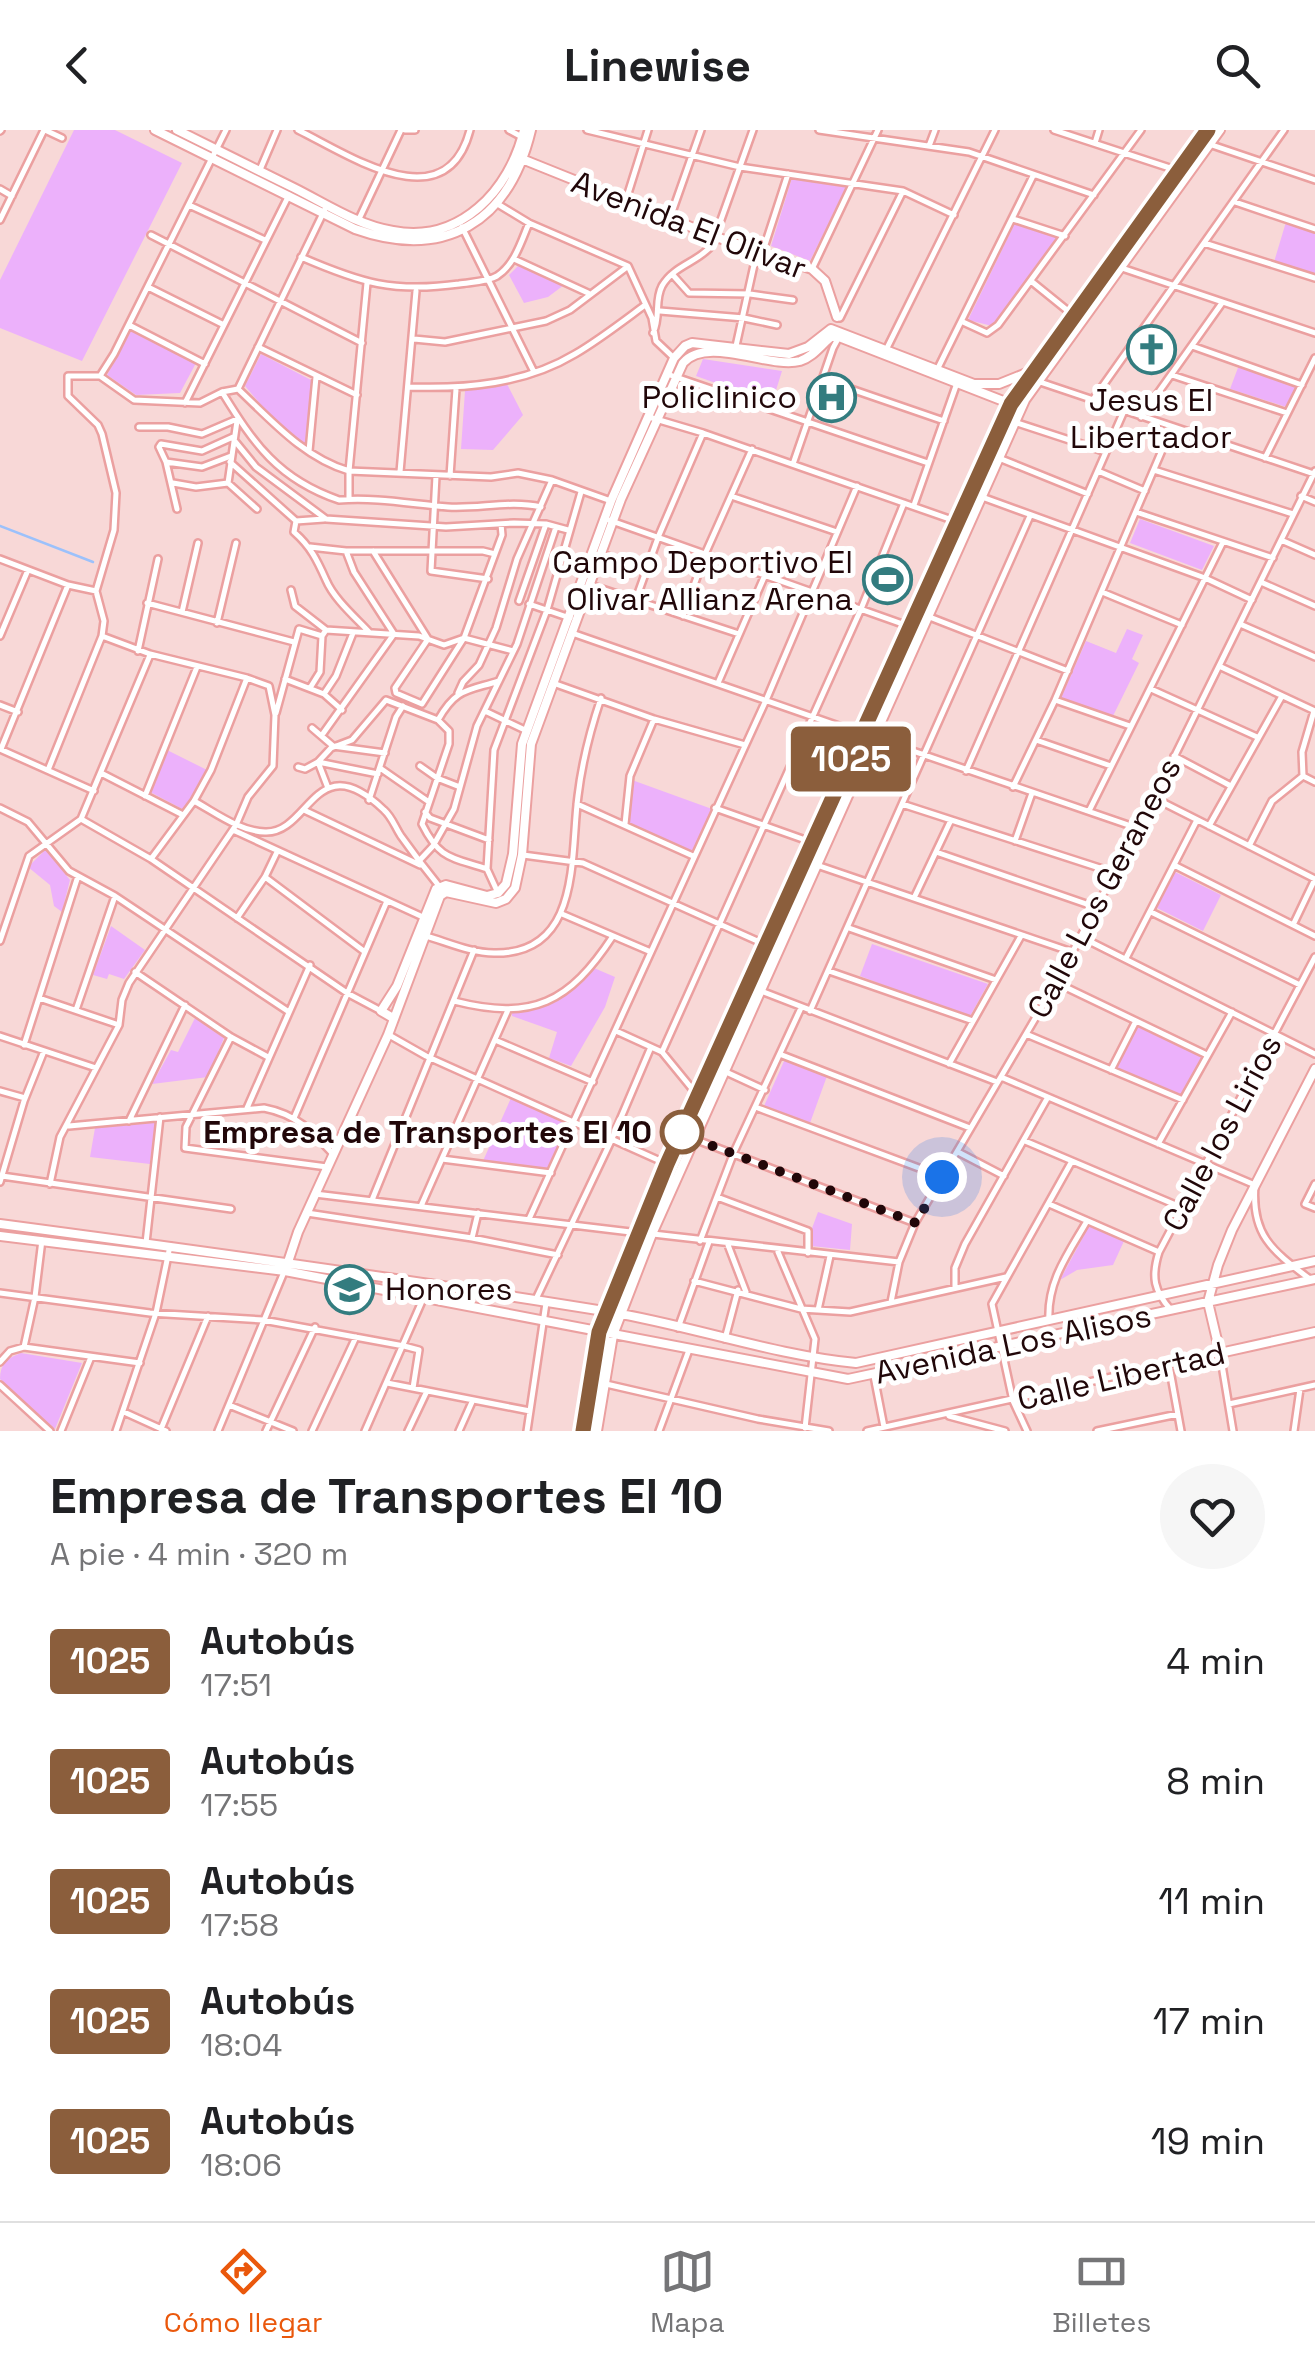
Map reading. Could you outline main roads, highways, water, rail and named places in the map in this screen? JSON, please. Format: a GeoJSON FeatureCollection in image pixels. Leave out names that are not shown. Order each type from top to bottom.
{"type":"FeatureCollection","features":[{"type":"Feature","properties":{"kind":"waterway"},"geometry":{"type":"LineString","coordinates":[[0,526],[93,562]]}},
{"type":"Feature","properties":{"kind":"place","name":"Jesus El Libertador"},"geometry":{"type":"Point","coordinates":[1151,350]}},
{"type":"Feature","properties":{"kind":"place","name":"Policlinico"},"geometry":{"type":"Point","coordinates":[832,397]}},
{"type":"Feature","properties":{"kind":"place","name":"Campo Deportivo El Olivar Allianz Arena"},"geometry":{"type":"Point","coordinates":[888,580]}},
{"type":"Feature","properties":{"kind":"place","name":"Empresa de Transportes El 10"},"geometry":{"type":"Point","coordinates":[682,1132]}},
{"type":"Feature","properties":{"kind":"place","name":"Honores"},"geometry":{"type":"Point","coordinates":[350,1289]}}]}
